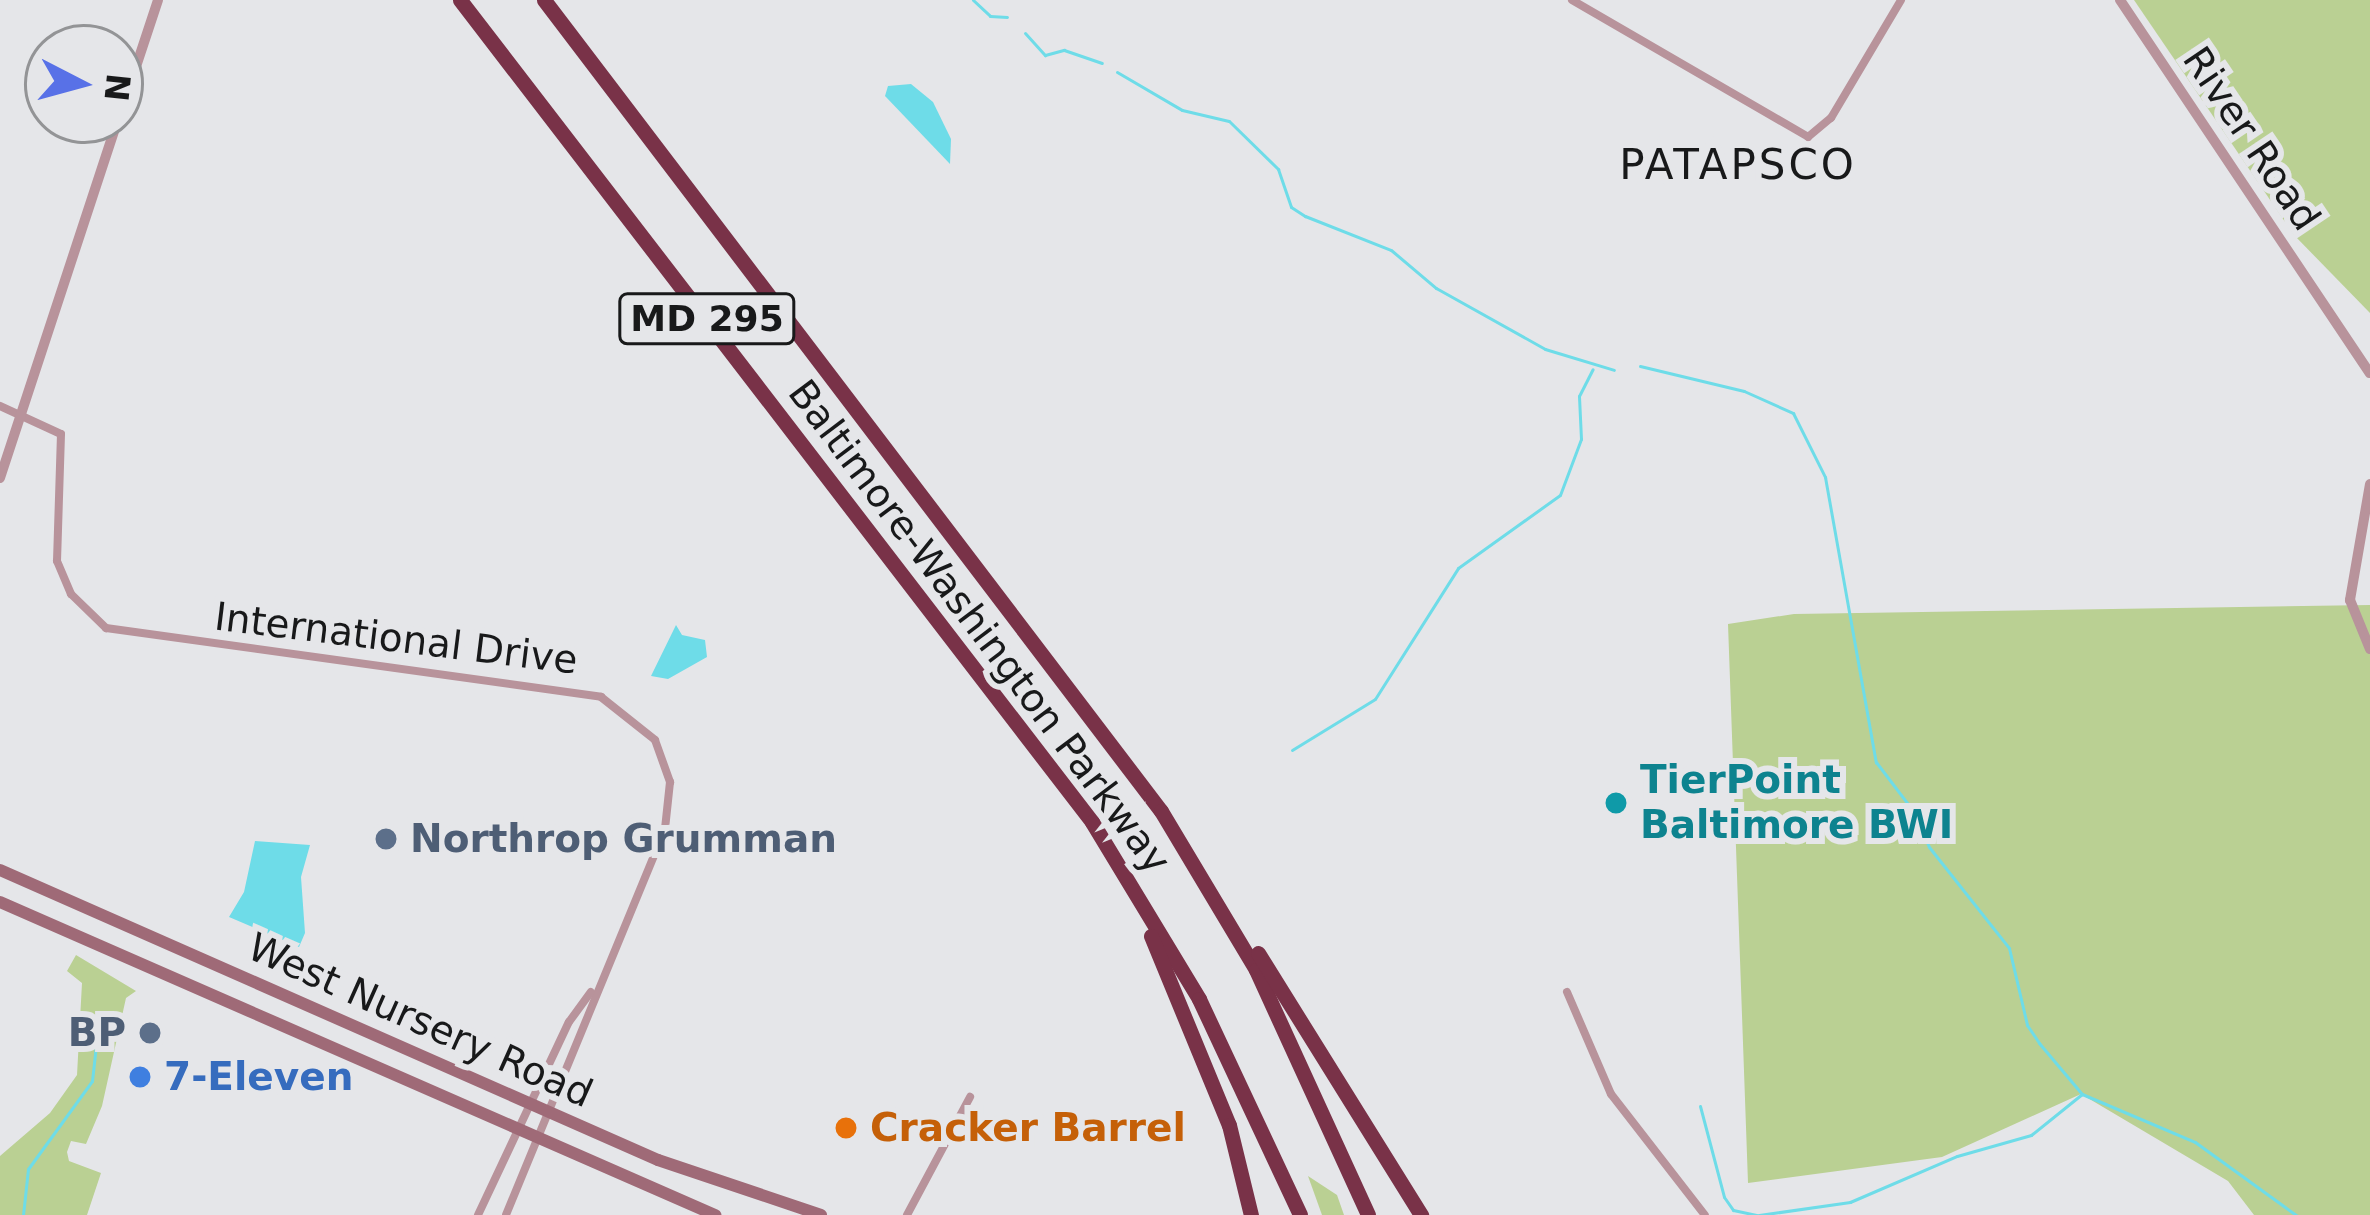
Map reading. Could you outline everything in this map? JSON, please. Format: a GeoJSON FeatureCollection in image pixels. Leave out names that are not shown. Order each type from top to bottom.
{"type":"FeatureCollection","features":[{"type":"Feature","properties":{"kind":"highway","name":"Baltimore-Washington Parkway"},"geometry":{"type":"LineString","coordinates":[[460,0],[1091,822],[1198,998],[1300,1215]]}},
{"type":"Feature","properties":{"kind":"highway"},"geometry":{"type":"LineString","coordinates":[[532,0],[605,80]]}},
{"type":"Feature","properties":{"kind":"highway","name":"Baltimore-Washington Parkway"},"geometry":{"type":"LineString","coordinates":[[544,0],[1161,811],[1267,991],[1368,1215]]}},
{"type":"Feature","properties":{"kind":"highway"},"geometry":{"type":"LineString","coordinates":[[1049,770],[1167,966],[1229,1126],[1251,1215]]}},
{"type":"Feature","properties":{"kind":"highway"},"geometry":{"type":"LineString","coordinates":[[1161,811],[1216,883],[1421,1215]]}},
{"type":"Feature","properties":{"kind":"main road","name":"West Nursery Road"},"geometry":{"type":"LineString","coordinates":[[0,870],[550,1113],[709,1179],[821,1215]]}},
{"type":"Feature","properties":{"kind":"main road","name":"West Nursery Road"},"geometry":{"type":"LineString","coordinates":[[0,902],[539,1142],[715,1215]]}},
{"type":"Feature","properties":{"kind":"street"},"geometry":{"type":"LineString","coordinates":[[144,42],[158,0]]}},
{"type":"Feature","properties":{"kind":"street"},"geometry":{"type":"LineString","coordinates":[[1572,0],[1808,137],[1831,118],[1901,0]]}},
{"type":"Feature","properties":{"kind":"street","name":"River Road"},"geometry":{"type":"LineString","coordinates":[[2120,0],[2370,374]]}},
{"type":"Feature","properties":{"kind":"street"},"geometry":{"type":"LineString","coordinates":[[0,478],[110,144]]}},
{"type":"Feature","properties":{"kind":"street"},"geometry":{"type":"LineString","coordinates":[[0,406],[22,413]]}},
{"type":"Feature","properties":{"kind":"street","name":"International Drive"},"geometry":{"type":"LineString","coordinates":[[22,413],[54,425],[64,444],[57,561],[71,594],[106,628],[580,692],[640,720],[666,760],[671,803],[506,1215]]}},
{"type":"Feature","properties":{"kind":"street"},"geometry":{"type":"LineString","coordinates":[[2370,484],[2350,600],[2370,649]]}},
{"type":"Feature","properties":{"kind":"street","name":"International Drive"},"geometry":{"type":"LineString","coordinates":[[478,1215],[529,1103],[593,989]]}},
{"type":"Feature","properties":{"kind":"street"},"geometry":{"type":"LineString","coordinates":[[1567,992],[1611,1094],[1705,1215]]}},
{"type":"Feature","properties":{"kind":"street"},"geometry":{"type":"LineString","coordinates":[[907,1215],[970,1097]]}},
{"type":"Feature","properties":{"kind":"green space"},"geometry":{"type":"Polygon","coordinates":[[[2134,0],[2370,0],[2370,313],[2294,235],[2134,0]]]}},
{"type":"Feature","properties":{"kind":"green space"},"geometry":{"type":"Polygon","coordinates":[[[2370,605],[2370,1215],[2254,1215],[2228,1181],[2081,1094],[1942,1157],[1748,1183],[1728,624],[1794,614],[2370,605]]]}},
{"type":"Feature","properties":{"kind":"green space"},"geometry":{"type":"Polygon","coordinates":[[[76,955],[136,991],[126,998],[102,1106],[86,1144],[71,1141],[67,1152],[69,1161],[101,1173],[87,1215],[0,1215],[0,1156],[50,1113],[77,1075],[82,983],[67,971],[76,955]]]}},
{"type":"Feature","properties":{"kind":"green space"},"geometry":{"type":"Polygon","coordinates":[[[1308,1176],[1337,1195],[1344,1215],[1322,1215],[1308,1176]]]}},
{"type":"Feature","properties":{"kind":"water"},"geometry":{"type":"Polygon","coordinates":[[[911,84],[933,102],[951,139],[950,164],[885,96],[888,86],[911,84]]]}},
{"type":"Feature","properties":{"kind":"water"},"geometry":{"type":"Polygon","coordinates":[[[676,625],[682,635],[705,640],[707,657],[668,679],[651,676],[676,625]]]}},
{"type":"Feature","properties":{"kind":"water"},"geometry":{"type":"Polygon","coordinates":[[[255,841],[310,845],[301,877],[305,933],[299,947],[229,917],[244,892],[255,841]]]}},
{"type":"Feature","properties":{"kind":"waterway"},"geometry":{"type":"LineString","coordinates":[[973,0],[990,16],[1007,17]]}},
{"type":"Feature","properties":{"kind":"waterway"},"geometry":{"type":"LineString","coordinates":[[1025,33],[1045,55],[1064,50],[1102,63]]}},
{"type":"Feature","properties":{"kind":"waterway"},"geometry":{"type":"LineString","coordinates":[[1117,72],[1182,110],[1229,121],[1278,169],[1291,207],[1305,216],[1391,250],[1436,288],[1545,349],[1614,370]]}},
{"type":"Feature","properties":{"kind":"waterway"},"geometry":{"type":"LineString","coordinates":[[1640,366],[1744,391],[1793,413],[1825,477],[1876,762],[1917,816],[1929,847],[2009,948],[2027,1025],[2039,1043],[2082,1094],[2195,1142],[2296,1215]]}},
{"type":"Feature","properties":{"kind":"waterway"},"geometry":{"type":"LineString","coordinates":[[1292,750],[1375,699],[1458,568],[1560,495],[1581,439],[1579,396],[1593,369]]}},
{"type":"Feature","properties":{"kind":"waterway"},"geometry":{"type":"LineString","coordinates":[[23,1215],[28,1169],[92,1081],[99,1018]]}},
{"type":"Feature","properties":{"kind":"waterway"},"geometry":{"type":"LineString","coordinates":[[1759,1215],[1850,1202],[1957,1156],[2031,1135],[2082,1094]]}},
{"type":"Feature","properties":{"kind":"waterway"},"geometry":{"type":"LineString","coordinates":[[1700,1106],[1724,1197],[1733,1210],[1757,1215]]}},
{"type":"Feature","properties":{"kind":"place","name":"TierPoint Baltimore BWI"},"geometry":{"type":"Point","coordinates":[1616,803]}},
{"type":"Feature","properties":{"kind":"place","name":"Northrop Grumman"},"geometry":{"type":"Point","coordinates":[386,839]}},
{"type":"Feature","properties":{"kind":"place","name":"BP"},"geometry":{"type":"Point","coordinates":[150,1033]}},
{"type":"Feature","properties":{"kind":"place","name":"7-Eleven"},"geometry":{"type":"Point","coordinates":[140,1077]}},
{"type":"Feature","properties":{"kind":"place","name":"Cracker Barrel"},"geometry":{"type":"Point","coordinates":[846,1128]}},
{"type":"Feature","properties":{"kind":"district","name":"PATAPSCO"},"geometry":{"type":"Point","coordinates":[1738,165]}}]}
